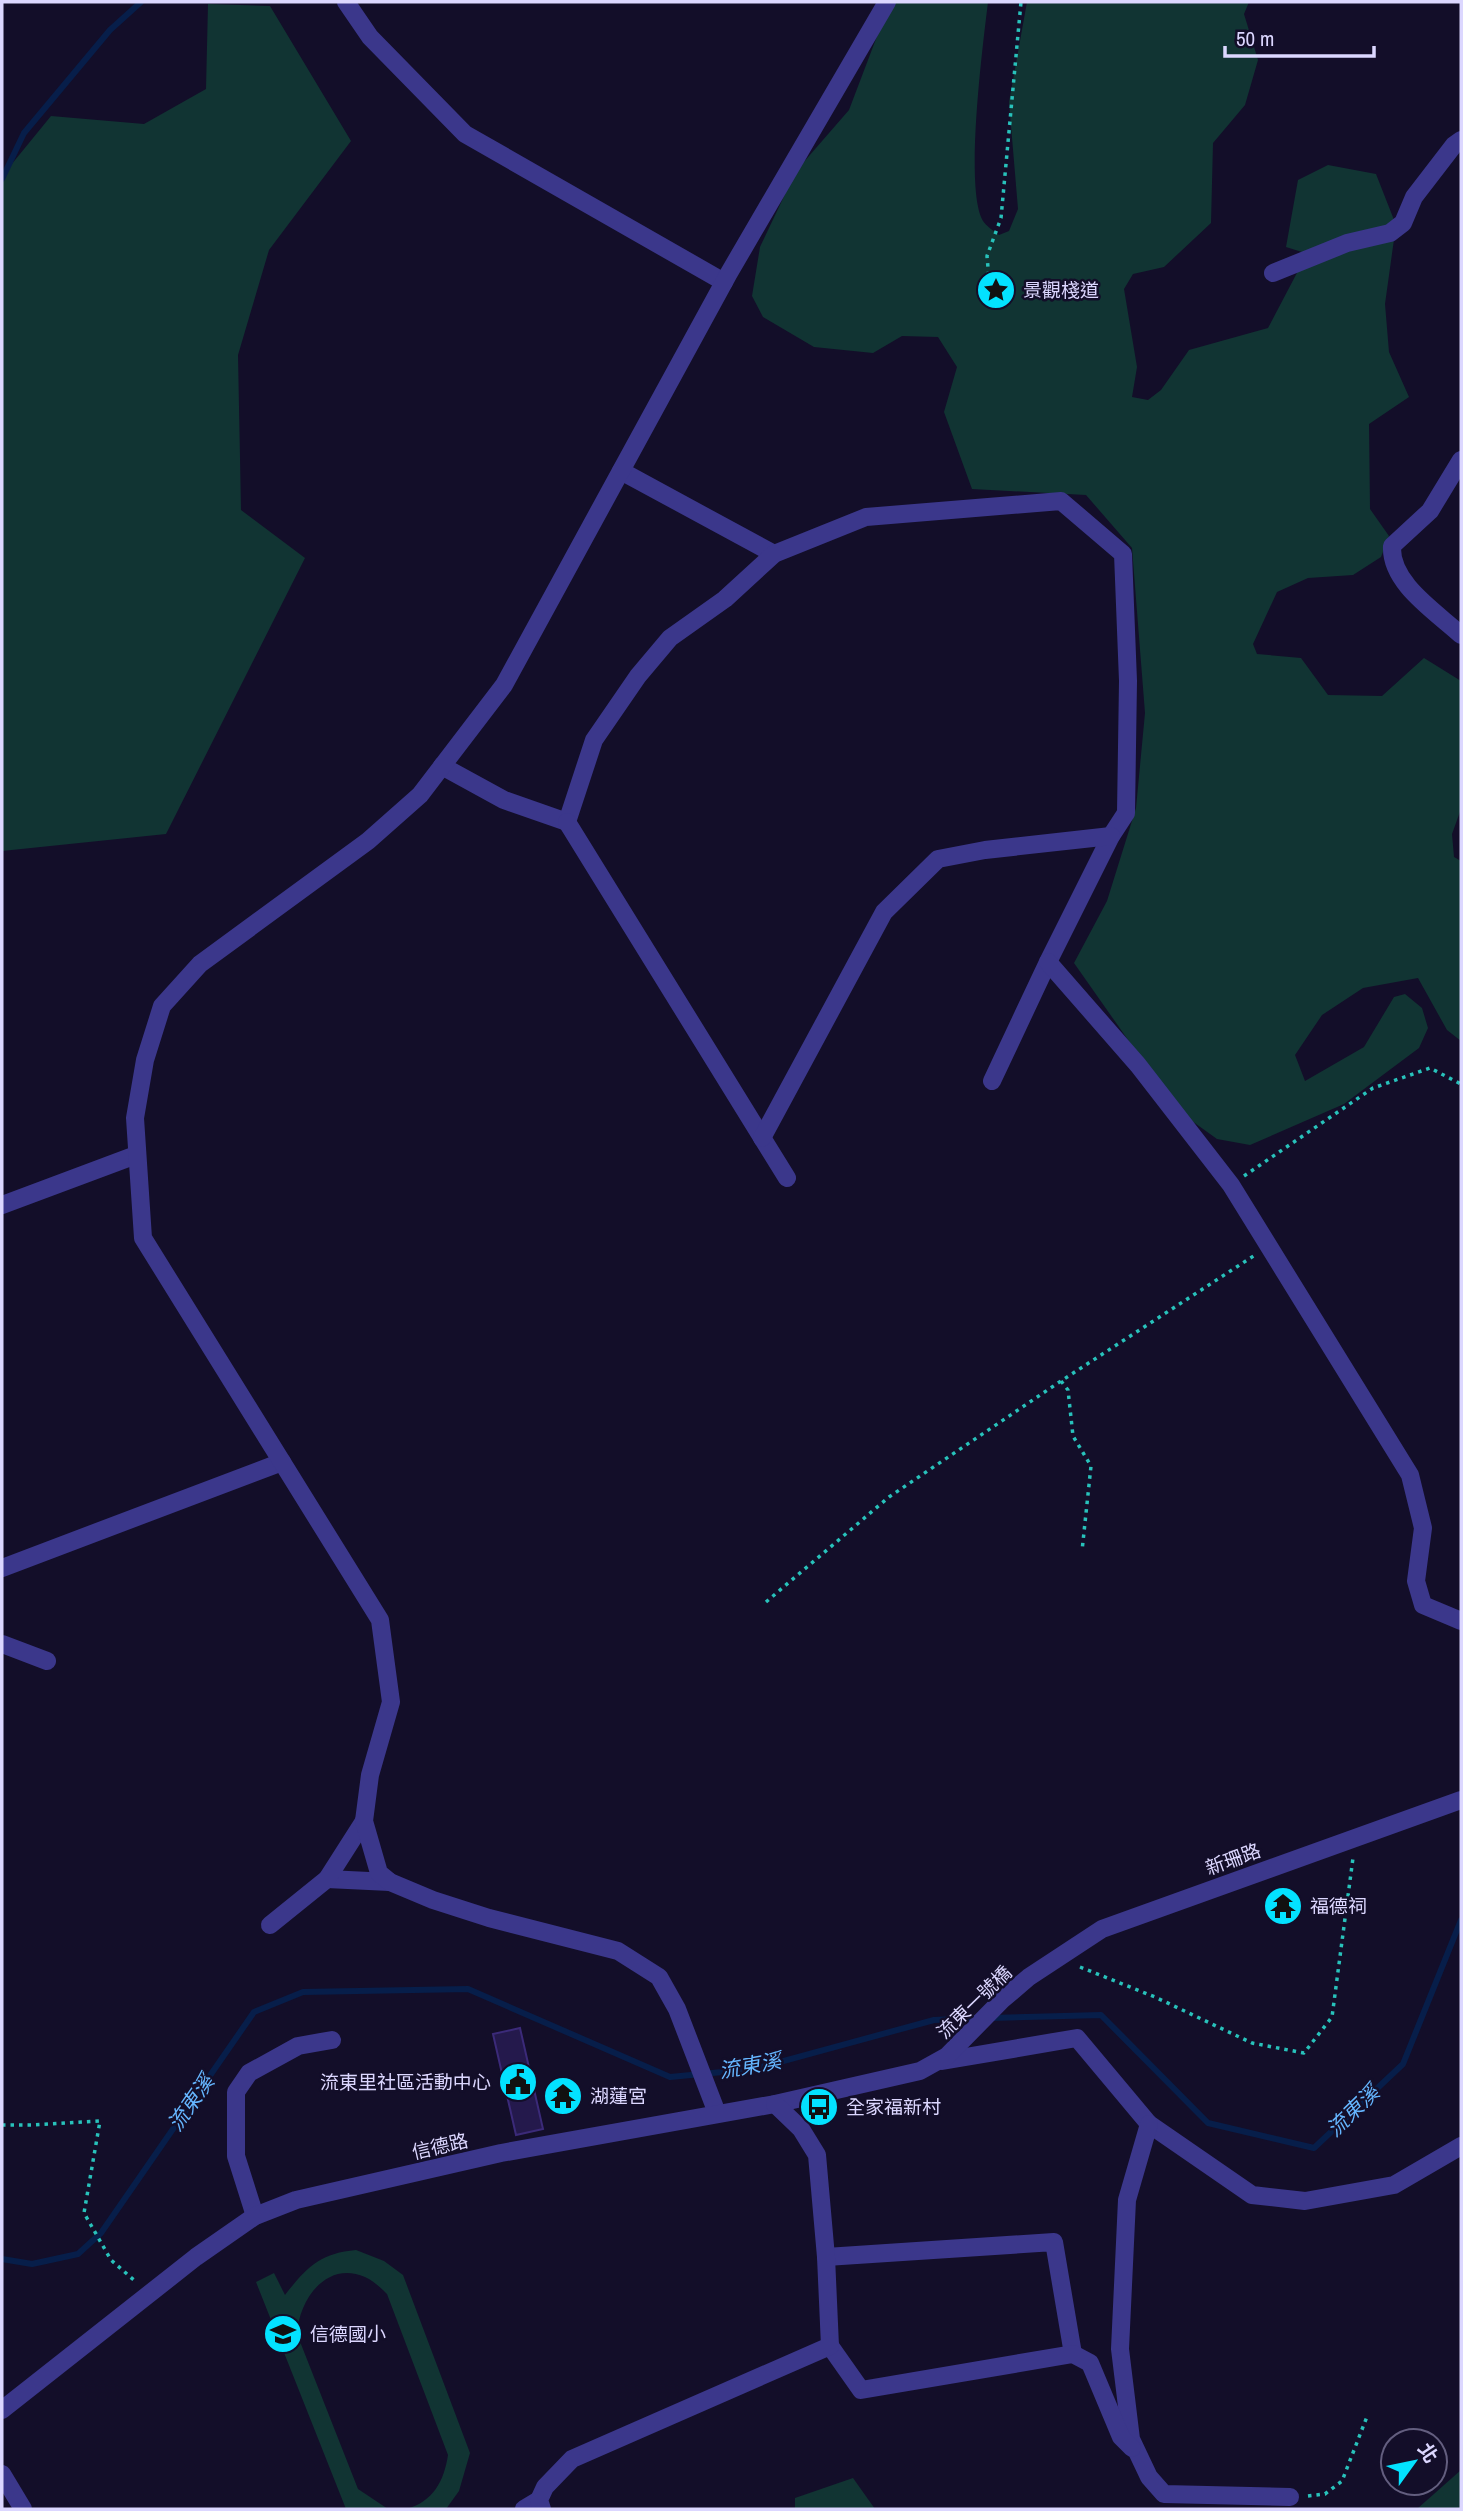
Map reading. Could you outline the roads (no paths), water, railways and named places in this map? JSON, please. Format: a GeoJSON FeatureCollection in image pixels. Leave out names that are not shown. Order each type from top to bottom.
{"type":"FeatureCollection","features":[{"type":"Feature","properties":{"kind":"street"},"geometry":{"type":"LineString","coordinates":[[346,2],[370,37],[465,134],[724,282]]}},
{"type":"Feature","properties":{"kind":"street"},"geometry":{"type":"LineString","coordinates":[[717,2113],[677,2009],[659,1977],[618,1951],[489,1918],[433,1900],[390,1882],[379,1873],[364,1821],[370,1775],[391,1702],[380,1619],[143,1238],[135,1118],[145,1060],[162,1006],[200,964],[369,841],[420,795],[504,685],[724,282],[887,2]]}},
{"type":"Feature","properties":{"kind":"street"},"geometry":{"type":"LineString","coordinates":[[1273,272],[1347,243],[1390,233],[1403,223],[1414,197],[1454,145],[1461,140]]}},
{"type":"Feature","properties":{"kind":"street"},"geometry":{"type":"LineString","coordinates":[[1461,460],[1430,511],[1392,546],[1391,560],[1400,580],[1461,635]]}},
{"type":"Feature","properties":{"kind":"street"},"geometry":{"type":"LineString","coordinates":[[621,471],[774,554]]}},
{"type":"Feature","properties":{"kind":"street"},"geometry":{"type":"LineString","coordinates":[[567,822],[594,740],[638,677],[670,638],[725,599],[774,554],[866,517],[1061,501],[1124,554],[1128,681],[1125,813],[1048,962],[992,1081]]}},
{"type":"Feature","properties":{"kind":"street"},"geometry":{"type":"LineString","coordinates":[[442,766],[504,800],[567,822],[787,1178]]}},
{"type":"Feature","properties":{"kind":"street"},"geometry":{"type":"LineString","coordinates":[[762,1138],[884,912],[937,859],[985,850],[1111,836]]}},
{"type":"Feature","properties":{"kind":"street"},"geometry":{"type":"LineString","coordinates":[[1048,962],[1138,1065],[1231,1185],[1410,1475],[1423,1528],[1416,1581],[1423,1605],[1461,1621]]}},
{"type":"Feature","properties":{"kind":"street"},"geometry":{"type":"LineString","coordinates":[[2,1205],[136,1155]]}},
{"type":"Feature","properties":{"kind":"street"},"geometry":{"type":"LineString","coordinates":[[2,1569],[282,1462]]}},
{"type":"Feature","properties":{"kind":"street"},"geometry":{"type":"LineString","coordinates":[[2,1644],[47,1661]]}},
{"type":"Feature","properties":{"kind":"street","name":"新珊路"},"geometry":{"type":"LineString","coordinates":[[1029,1977],[1102,1929],[1461,1800]]}},
{"type":"Feature","properties":{"kind":"street"},"geometry":{"type":"LineString","coordinates":[[270,1925],[327,1880],[364,1821]]}},
{"type":"Feature","properties":{"kind":"street"},"geometry":{"type":"LineString","coordinates":[[327,1880],[390,1882]]}},
{"type":"Feature","properties":{"kind":"street","name":"流東一號橋"},"geometry":{"type":"LineString","coordinates":[[941,2060],[1029,1977]]}},
{"type":"Feature","properties":{"kind":"street","name":"信德路"},"geometry":{"type":"LineString","coordinates":[[2,2410],[149,2294],[254,2216],[296,2200],[488,2156],[775,2104],[920,2070],[941,2060],[1077,2038],[1149,2124]]}},
{"type":"Feature","properties":{"kind":"street"},"geometry":{"type":"LineString","coordinates":[[254,2216],[236,2156],[236,2092],[249,2073],[298,2046],[332,2040]]}},
{"type":"Feature","properties":{"kind":"street"},"geometry":{"type":"LineString","coordinates":[[775,2104],[801,2129],[817,2155],[830,2346],[861,2390],[1073,2354],[1090,2363],[1121,2437],[1139,2455]]}},
{"type":"Feature","properties":{"kind":"street"},"geometry":{"type":"LineString","coordinates":[[1290,2497],[1164,2494],[1149,2477],[1131,2439],[1121,2349],[1127,2200],[1149,2124],[1252,2195],[1305,2200],[1394,2185],[1461,2146]]}},
{"type":"Feature","properties":{"kind":"street"},"geometry":{"type":"LineString","coordinates":[[826,2258],[1054,2242],[1073,2354]]}},
{"type":"Feature","properties":{"kind":"street"},"geometry":{"type":"LineString","coordinates":[[535,2506],[545,2487],[572,2459],[830,2346]]}},
{"type":"Feature","properties":{"kind":"street"},"geometry":{"type":"LineString","coordinates":[[2,2474],[23,2509]]}},
{"type":"Feature","properties":{"kind":"waterway"},"geometry":{"type":"LineString","coordinates":[[2,179],[24,133],[110,30],[141,2]]}},
{"type":"Feature","properties":{"kind":"waterway","name":"流東溪"},"geometry":{"type":"LineString","coordinates":[[991,2018],[1101,2015],[1208,2123],[1314,2148],[1403,2064],[1461,1920]]}},
{"type":"Feature","properties":{"kind":"waterway","name":"流東溪"},"geometry":{"type":"LineString","coordinates":[[2,2259],[32,2264],[78,2254],[101,2233],[254,2012],[303,1992],[468,1989],[670,2077],[754,2069],[934,2020],[980,2018]]}},
{"type":"Feature","properties":{"kind":"place","name":"景觀棧道"},"geometry":{"type":"Point","coordinates":[996,290]}},
{"type":"Feature","properties":{"kind":"place","name":"福德祠"},"geometry":{"type":"Point","coordinates":[1283,1906]}},
{"type":"Feature","properties":{"kind":"place","name":"流東里社區活動中心"},"geometry":{"type":"Point","coordinates":[518,2082]}},
{"type":"Feature","properties":{"kind":"place","name":"湖蓮宮"},"geometry":{"type":"Point","coordinates":[563,2096]}},
{"type":"Feature","properties":{"kind":"place","name":"全家福新村"},"geometry":{"type":"Point","coordinates":[819,2107]}},
{"type":"Feature","properties":{"kind":"place","name":"信德國小"},"geometry":{"type":"Point","coordinates":[283,2334]}}]}
